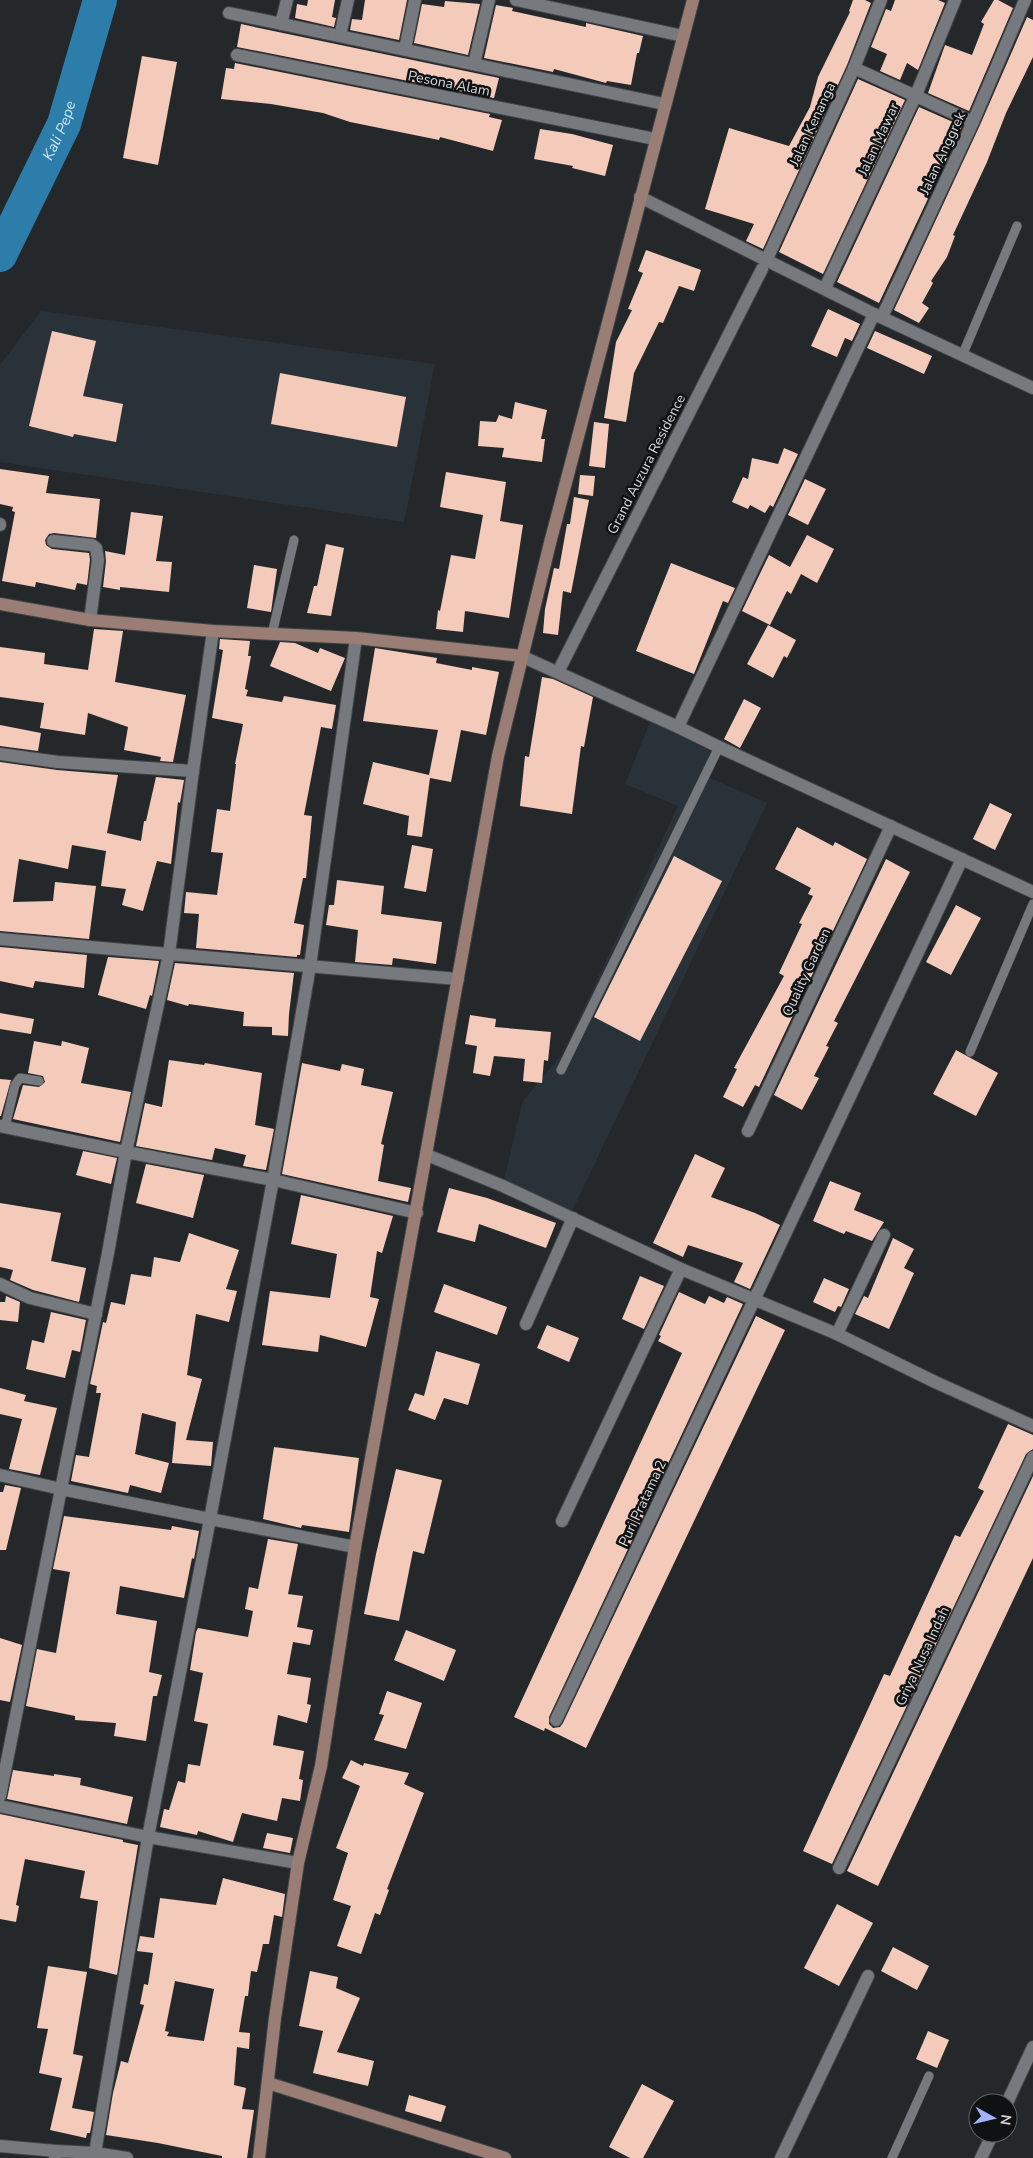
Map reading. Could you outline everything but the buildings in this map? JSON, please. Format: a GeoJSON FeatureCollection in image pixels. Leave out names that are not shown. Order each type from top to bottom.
{"type":"FeatureCollection","features":[{"type":"Feature","properties":{"kind":"main road"},"geometry":{"type":"LineString","coordinates":[[259,2158],[282,1966],[298,1863],[321,1766],[356,1547],[498,756],[640,197],[693,0]]}},
{"type":"Feature","properties":{"kind":"main road"},"geometry":{"type":"LineString","coordinates":[[0,604],[90,620],[213,631],[356,638],[522,656]]}},
{"type":"Feature","properties":{"kind":"main road"},"geometry":{"type":"LineString","coordinates":[[268,2083],[505,2158]]}},
{"type":"Feature","properties":{"kind":"street"},"geometry":{"type":"LineString","coordinates":[[281,24],[287,0]]}},
{"type":"Feature","properties":{"kind":"street"},"geometry":{"type":"LineString","coordinates":[[340,36],[348,0]]}},
{"type":"Feature","properties":{"kind":"street"},"geometry":{"type":"LineString","coordinates":[[405,50],[415,0]]}},
{"type":"Feature","properties":{"kind":"street"},"geometry":{"type":"LineString","coordinates":[[474,64],[489,0]]}},
{"type":"Feature","properties":{"kind":"street"},"geometry":{"type":"LineString","coordinates":[[516,0],[683,36]]}},
{"type":"Feature","properties":{"kind":"street","name":"Jalan Kenanga"},"geometry":{"type":"LineString","coordinates":[[764,264],[854,68],[881,0]]}},
{"type":"Feature","properties":{"kind":"street","name":"Jalan Mawar"},"geometry":{"type":"LineString","coordinates":[[825,288],[916,95],[955,0]]}},
{"type":"Feature","properties":{"kind":"street","name":"Jalan Anggrek"},"geometry":{"type":"LineString","coordinates":[[678,727],[973,122],[1025,0]]}},
{"type":"Feature","properties":{"kind":"street"},"geometry":{"type":"LineString","coordinates":[[229,13],[664,104]]}},
{"type":"Feature","properties":{"kind":"street","name":"Pesona Alam"},"geometry":{"type":"LineString","coordinates":[[237,55],[655,139]]}},
{"type":"Feature","properties":{"kind":"street"},"geometry":{"type":"LineString","coordinates":[[854,68],[973,122]]}},
{"type":"Feature","properties":{"kind":"street"},"geometry":{"type":"LineString","coordinates":[[640,197],[764,264],[825,288],[878,316],[1033,388]]}},
{"type":"Feature","properties":{"kind":"street","name":"Grand Auzura Residence"},"geometry":{"type":"LineString","coordinates":[[558,672],[764,264]]}},
{"type":"Feature","properties":{"kind":"street"},"geometry":{"type":"LineString","coordinates":[[53,541],[92,545],[96,548],[98,560],[90,620]]}},
{"type":"Feature","properties":{"kind":"street"},"geometry":{"type":"LineString","coordinates":[[0,1796],[96,1314],[126,1152],[169,954],[213,631]]}},
{"type":"Feature","properties":{"kind":"street"},"geometry":{"type":"LineString","coordinates":[[95,2153],[148,1837],[210,1519],[273,1180],[310,966],[356,638]]}},
{"type":"Feature","properties":{"kind":"street"},"geometry":{"type":"LineString","coordinates":[[522,656],[1033,892]]}},
{"type":"Feature","properties":{"kind":"street"},"geometry":{"type":"LineString","coordinates":[[0,754],[58,762],[193,771]]}},
{"type":"Feature","properties":{"kind":"street","name":"Quality Garden"},"geometry":{"type":"LineString","coordinates":[[748,1132],[891,826]]}},
{"type":"Feature","properties":{"kind":"street","name":"Puri Pratama 2"},"geometry":{"type":"LineString","coordinates":[[556,1720],[962,859]]}},
{"type":"Feature","properties":{"kind":"street"},"geometry":{"type":"LineString","coordinates":[[0,939],[458,979]]}},
{"type":"Feature","properties":{"kind":"street"},"geometry":{"type":"LineString","coordinates":[[3,1127],[273,1180],[417,1213]]}},
{"type":"Feature","properties":{"kind":"street"},"geometry":{"type":"LineString","coordinates":[[427,1155],[503,1186],[681,1268],[837,1334],[935,1382],[1033,1426]]}},
{"type":"Feature","properties":{"kind":"street"},"geometry":{"type":"LineString","coordinates":[[526,1324],[573,1218]]}},
{"type":"Feature","properties":{"kind":"street"},"geometry":{"type":"LineString","coordinates":[[837,1334],[884,1235]]}},
{"type":"Feature","properties":{"kind":"street"},"geometry":{"type":"LineString","coordinates":[[562,1521],[681,1268]]}},
{"type":"Feature","properties":{"kind":"street"},"geometry":{"type":"LineString","coordinates":[[0,1284],[30,1298],[96,1314]]}},
{"type":"Feature","properties":{"kind":"street","name":"Griya Nusa Indah"},"geometry":{"type":"LineString","coordinates":[[839,1868],[1033,1457]]}},
{"type":"Feature","properties":{"kind":"street"},"geometry":{"type":"LineString","coordinates":[[0,1475],[356,1547]]}},
{"type":"Feature","properties":{"kind":"street"},"geometry":{"type":"LineString","coordinates":[[0,1806],[148,1837],[298,1863]]}},
{"type":"Feature","properties":{"kind":"street"},"geometry":{"type":"LineString","coordinates":[[781,2158],[868,1976]]}},
{"type":"Feature","properties":{"kind":"street"},"geometry":{"type":"LineString","coordinates":[[1012,2093],[1033,2047]]}},
{"type":"Feature","properties":{"kind":"street"},"geometry":{"type":"LineString","coordinates":[[981,2158],[988,2143]]}},
{"type":"Feature","properties":{"kind":"street"},"geometry":{"type":"LineString","coordinates":[[0,2146],[55,2154],[95,2153],[127,2158]]}},
{"type":"Feature","properties":{"kind":"lane"},"geometry":{"type":"LineString","coordinates":[[962,356],[1017,226]]}},
{"type":"Feature","properties":{"kind":"lane"},"geometry":{"type":"LineString","coordinates":[[272,634],[294,540]]}},
{"type":"Feature","properties":{"kind":"lane"},"geometry":{"type":"LineString","coordinates":[[561,1070],[719,748]]}},
{"type":"Feature","properties":{"kind":"lane"},"geometry":{"type":"LineString","coordinates":[[970,1052],[1033,904]]}},
{"type":"Feature","properties":{"kind":"lane"},"geometry":{"type":"LineString","coordinates":[[3,1127],[15,1085],[20,1078],[39,1081]]}},
{"type":"Feature","properties":{"kind":"lane"},"geometry":{"type":"LineString","coordinates":[[892,2158],[929,2076]]}},
{"type":"Feature","properties":{"kind":"shaded area"},"geometry":{"type":"Polygon","coordinates":[[[41,311],[435,364],[404,522],[0,462],[0,365],[41,311]]]}},
{"type":"Feature","properties":{"kind":"shaded area"},"geometry":{"type":"Polygon","coordinates":[[[650,722],[711,751],[701,774],[767,803],[571,1213],[503,1184],[523,1101],[563,1053],[678,806],[625,784],[650,722]]]}},
{"type":"Feature","properties":{"kind":"waterway","name":"Kali Pepe"},"geometry":{"type":"LineString","coordinates":[[0,255],[64,124],[100,0]]}}]}
